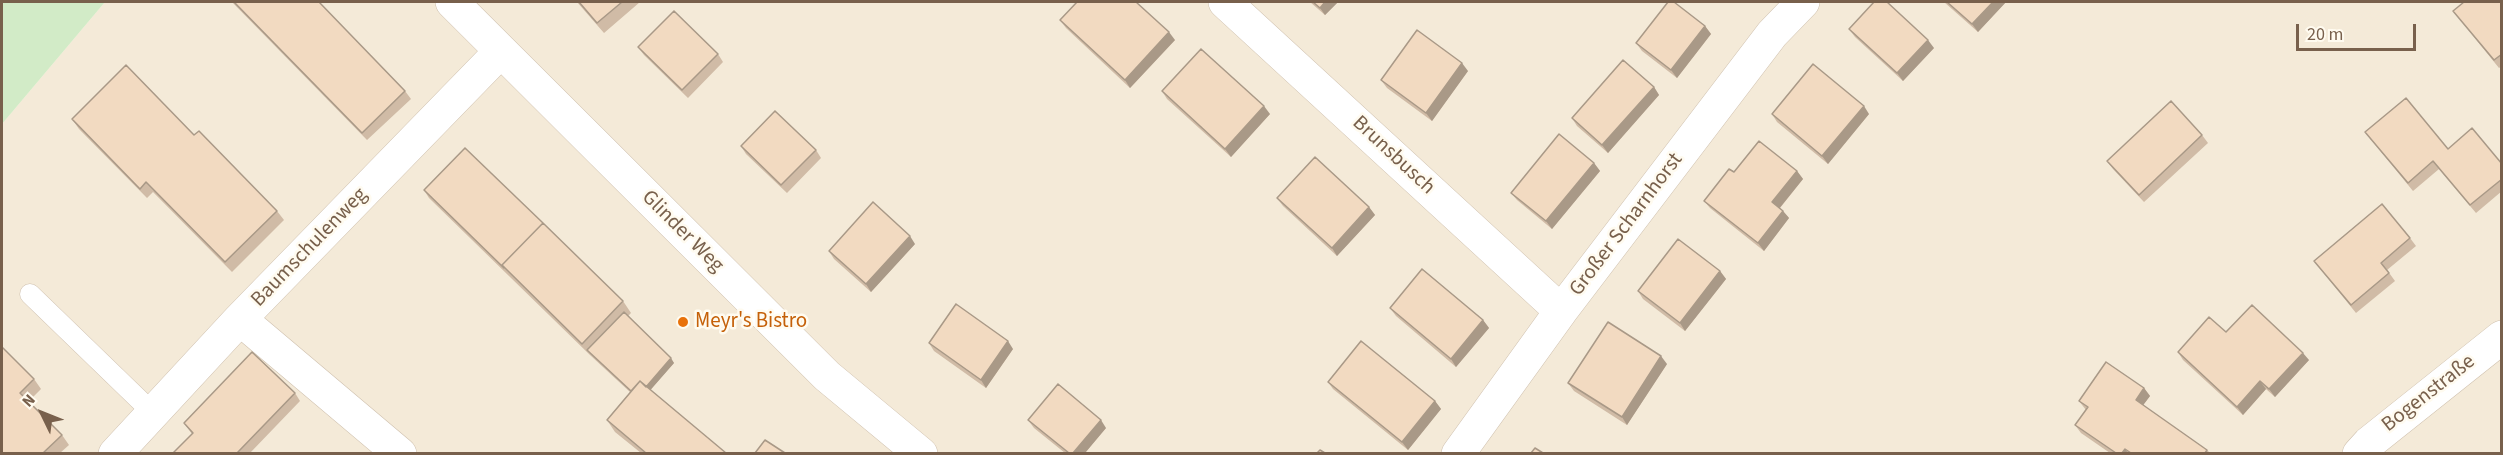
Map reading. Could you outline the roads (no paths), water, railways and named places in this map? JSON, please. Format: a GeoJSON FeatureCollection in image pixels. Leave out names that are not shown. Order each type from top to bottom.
{"type":"FeatureCollection","features":[{"type":"Feature","properties":{"kind":"street","name":"Glinder Weg"},"geometry":{"type":"LineString","coordinates":[[452,2],[827,376],[921,453]]}},
{"type":"Feature","properties":{"kind":"street","name":"Brunsbusch"},"geometry":{"type":"LineString","coordinates":[[1225,2],[1561,311]]}},
{"type":"Feature","properties":{"kind":"street","name":"Großer Scharnhorst"},"geometry":{"type":"LineString","coordinates":[[1458,453],[1561,311],[1772,34],[1803,2]]}},
{"type":"Feature","properties":{"kind":"street","name":"Baumschulenweg"},"geometry":{"type":"LineString","coordinates":[[400,453],[240,319],[500,52]]}},
{"type":"Feature","properties":{"kind":"street"},"geometry":{"type":"LineString","coordinates":[[115,453],[240,319]]}},
{"type":"Feature","properties":{"kind":"street","name":"Bogenstraße"},"geometry":{"type":"LineString","coordinates":[[2359,453],[2369,442],[2502,338]]}},
{"type":"Feature","properties":{"kind":"lane"},"geometry":{"type":"LineString","coordinates":[[30,294],[153,413]]}},
{"type":"Feature","properties":{"kind":"place","name":"Meyr's Bistro"},"geometry":{"type":"Point","coordinates":[683,322]}}]}
